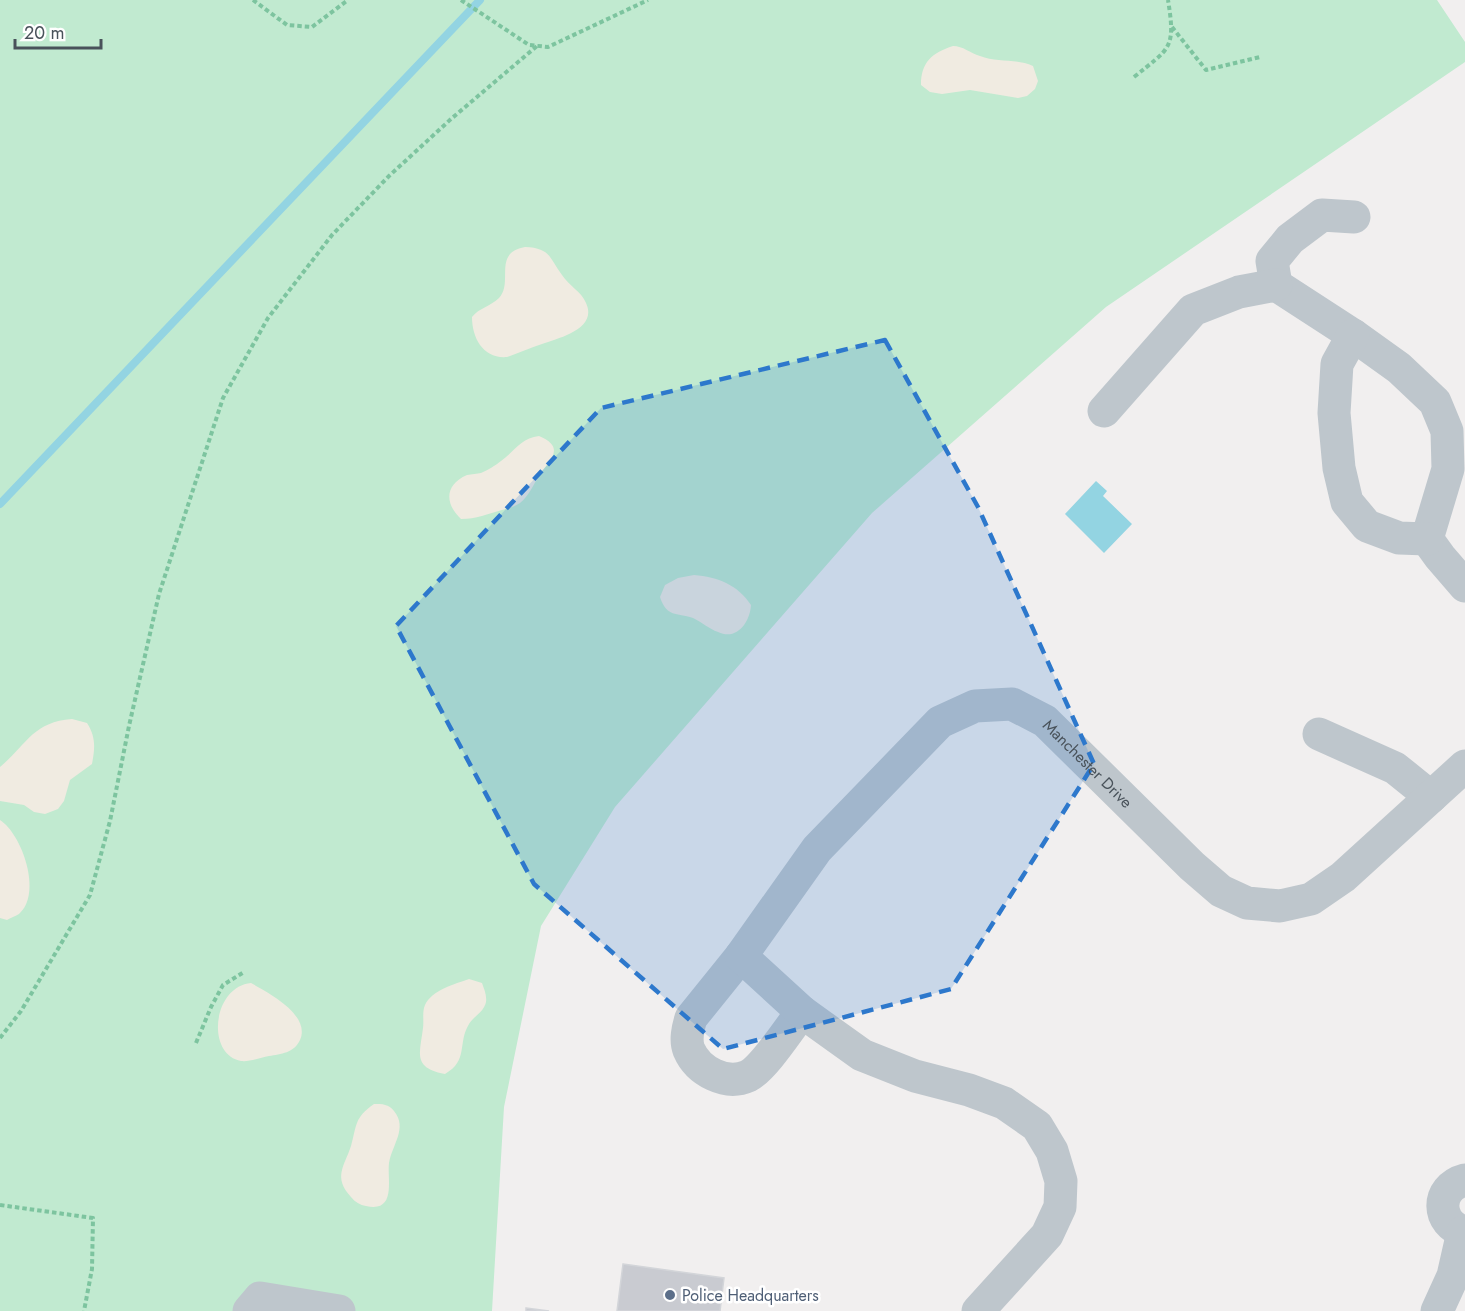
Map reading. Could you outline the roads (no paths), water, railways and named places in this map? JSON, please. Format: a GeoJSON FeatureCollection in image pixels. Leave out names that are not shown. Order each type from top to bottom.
{"type":"FeatureCollection","features":[{"type":"Feature","properties":{"kind":"street"},"geometry":{"type":"LineString","coordinates":[[1276,285],[1272,261],[1290,239],[1322,215],[1354,217]]}},
{"type":"Feature","properties":{"kind":"street"},"geometry":{"type":"LineString","coordinates":[[1104,411],[1193,310],[1239,292],[1276,285],[1399,368],[1435,402],[1447,431],[1448,469],[1427,539]]}},
{"type":"Feature","properties":{"kind":"street"},"geometry":{"type":"LineString","coordinates":[[1353,335],[1337,364],[1334,413],[1339,468],[1347,502],[1367,526],[1399,538],[1427,539]]}},
{"type":"Feature","properties":{"kind":"street"},"geometry":{"type":"LineString","coordinates":[[1427,539],[1465,586]]}},
{"type":"Feature","properties":{"kind":"street","name":"Manchester Drive"},"geometry":{"type":"LineString","coordinates":[[802,1012],[760,1067],[748,1076],[726,1078],[704,1069],[688,1049],[687,1030],[691,1018],[741,956],[817,849],[940,722],[975,706],[1012,704],[1045,721],[1192,866],[1221,891],[1246,903],[1280,906],[1311,899],[1343,877],[1465,766]]}},
{"type":"Feature","properties":{"kind":"street"},"geometry":{"type":"LineString","coordinates":[[1318,734],[1395,768],[1431,797]]}},
{"type":"Feature","properties":{"kind":"street"},"geometry":{"type":"LineString","coordinates":[[741,956],[802,1012],[862,1055],[915,1076],[969,1090],[1004,1104],[1037,1126],[1053,1151],[1060,1181],[1060,1207],[1047,1235],[978,1311]]}},
{"type":"Feature","properties":{"kind":"street"},"geometry":{"type":"LineString","coordinates":[[1437,1311],[1453,1276],[1464,1232],[1448,1223],[1443,1207],[1444,1198],[1454,1184],[1465,1180]]}},
{"type":"Feature","properties":{"kind":"street"},"geometry":{"type":"LineString","coordinates":[[249,1311],[260,1298],[339,1311]]}},
{"type":"Feature","properties":{"kind":"water"},"geometry":{"type":"Polygon","coordinates":[[[1096,481],[1107,491],[1103,496],[1132,524],[1104,553],[1065,514],[1096,481]]]}},
{"type":"Feature","properties":{"kind":"waterway"},"geometry":{"type":"LineString","coordinates":[[0,504],[480,0]]}},
{"type":"Feature","properties":{"kind":"place","name":"Police Headquarters"},"geometry":{"type":"Point","coordinates":[670,1295]}}]}
